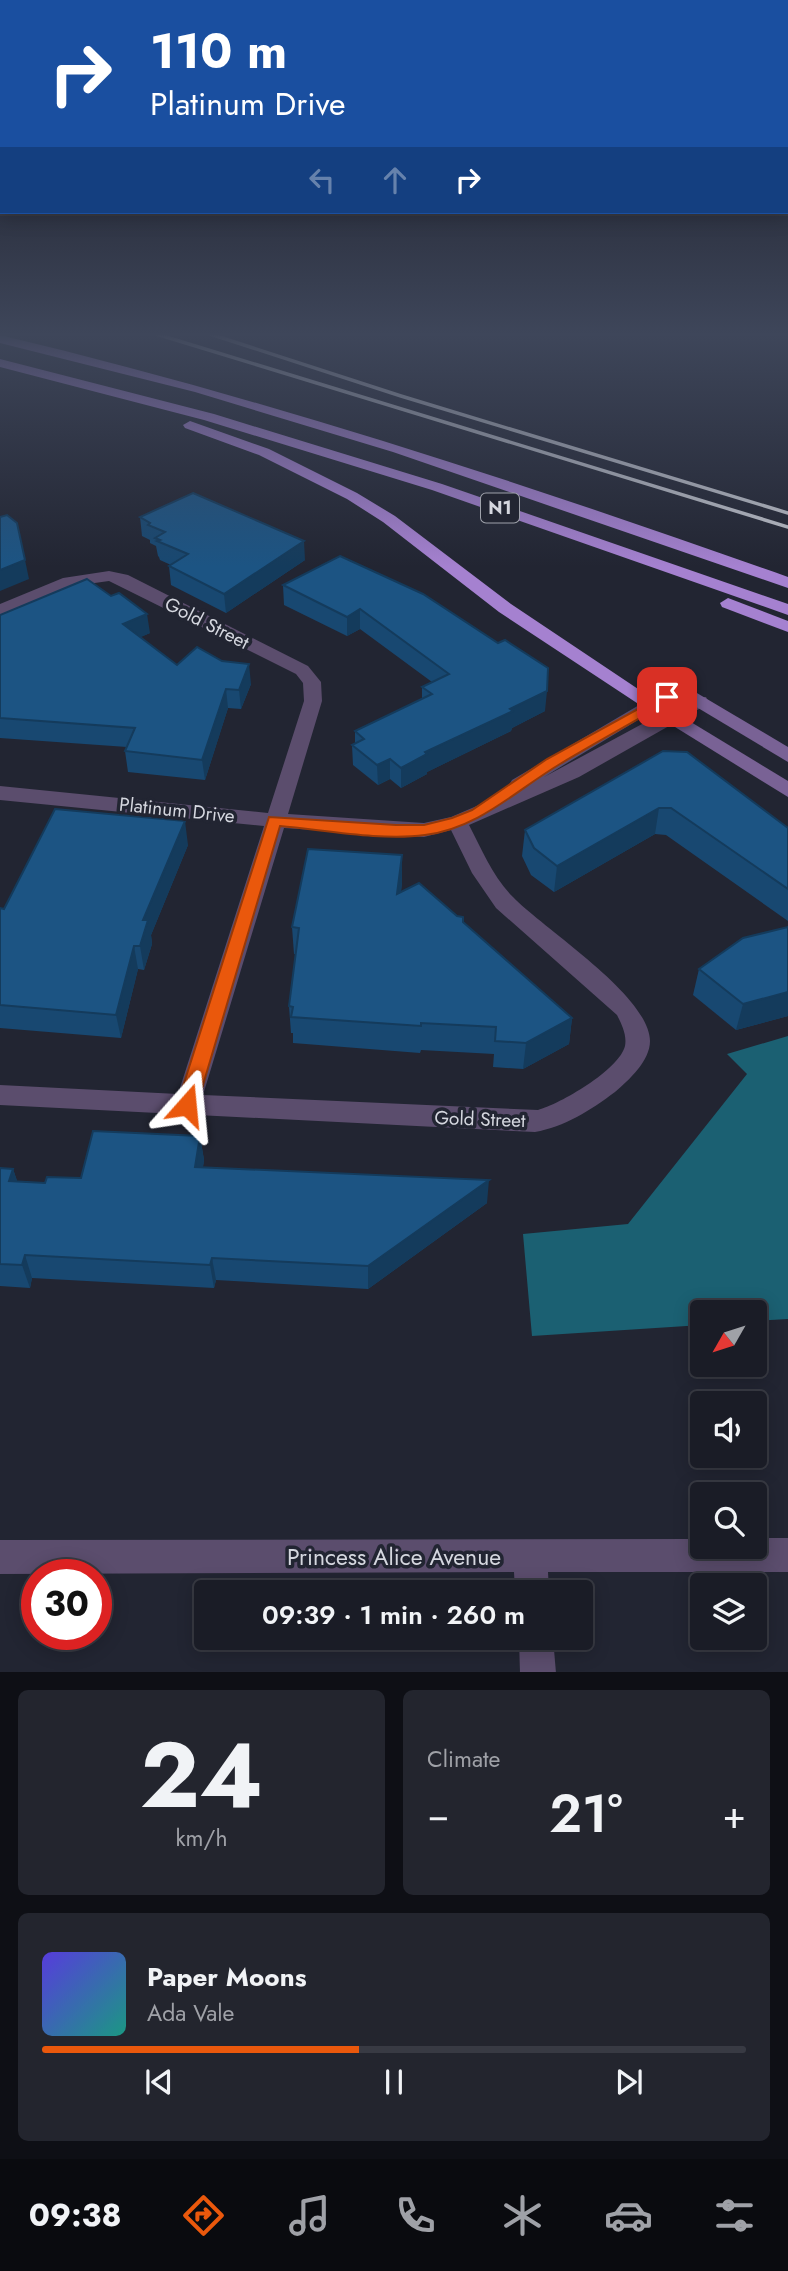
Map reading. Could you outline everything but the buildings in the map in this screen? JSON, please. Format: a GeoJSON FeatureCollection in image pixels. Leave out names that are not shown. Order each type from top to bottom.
{"type":"FeatureCollection","features":[{"type":"Feature","properties":{"kind":"highway"},"geometry":{"type":"LineString","coordinates":[[150,411],[264,452],[352,496],[389,519],[505,608],[653,705]]}},
{"type":"Feature","properties":{"kind":"highway","name":"N1"},"geometry":{"type":"LineString","coordinates":[[186,411],[461,495],[788,610]]}},
{"type":"Feature","properties":{"kind":"highway","name":"N1"},"geometry":{"type":"LineString","coordinates":[[272,411],[580,508],[788,583]]}},
{"type":"Feature","properties":{"kind":"highway"},"geometry":{"type":"LineString","coordinates":[[209,417],[286,449],[676,582],[788,627]]}},
{"type":"Feature","properties":{"kind":"highway"},"geometry":{"type":"LineString","coordinates":[[580,508],[673,531],[788,570]]}},
{"type":"Feature","properties":{"kind":"street","name":"Gold Street"},"geometry":{"type":"LineString","coordinates":[[0,610],[69,582],[109,576],[122,579],[302,670],[312,682],[313,701],[187,1105]]}},
{"type":"Feature","properties":{"kind":"street","name":"Platinum Drive"},"geometry":{"type":"LineString","coordinates":[[0,793],[274,820],[424,830],[467,818],[572,772],[699,701],[680,689],[553,762],[467,818]]}},
{"type":"Feature","properties":{"kind":"street"},"geometry":{"type":"LineString","coordinates":[[699,701],[788,756]]}},
{"type":"Feature","properties":{"kind":"street"},"geometry":{"type":"LineString","coordinates":[[653,705],[788,790]]}},
{"type":"Feature","properties":{"kind":"street","name":"Gold Street"},"geometry":{"type":"LineString","coordinates":[[0,1096],[538,1121],[563,1113],[622,1072],[636,1050],[636,1030],[626,1009],[504,902],[483,873],[467,818]]}},
{"type":"Feature","properties":{"kind":"street","name":"Princess Alice Avenue"},"geometry":{"type":"LineString","coordinates":[[0,1557],[788,1555]]}},
{"type":"Feature","properties":{"kind":"street"},"geometry":{"type":"LineString","coordinates":[[530,1557],[531,1580]]}},
{"type":"Feature","properties":{"kind":"street"},"geometry":{"type":"LineString","coordinates":[[537,1650],[538,1672]]}},
{"type":"Feature","properties":{"kind":"water"},"geometry":{"type":"Polygon","coordinates":[[[788,1036],[788,1319],[767,1320],[767,1300],[690,1300],[690,1326],[532,1336],[523,1234],[628,1224],[747,1074],[727,1054],[788,1036]]]}},
{"type":"Feature","properties":{"kind":"railway"},"geometry":{"type":"LineString","coordinates":[[408,411],[788,527]]}},
{"type":"Feature","properties":{"kind":"railway"},"geometry":{"type":"LineString","coordinates":[[451,411],[788,513]]}},
{"type":"Feature","properties":{"kind":"route"},"geometry":{"type":"LineString","coordinates":[[187,1105],[274,820],[396,830],[424,830],[457,822],[477,813],[553,762],[667,697]]}}]}
